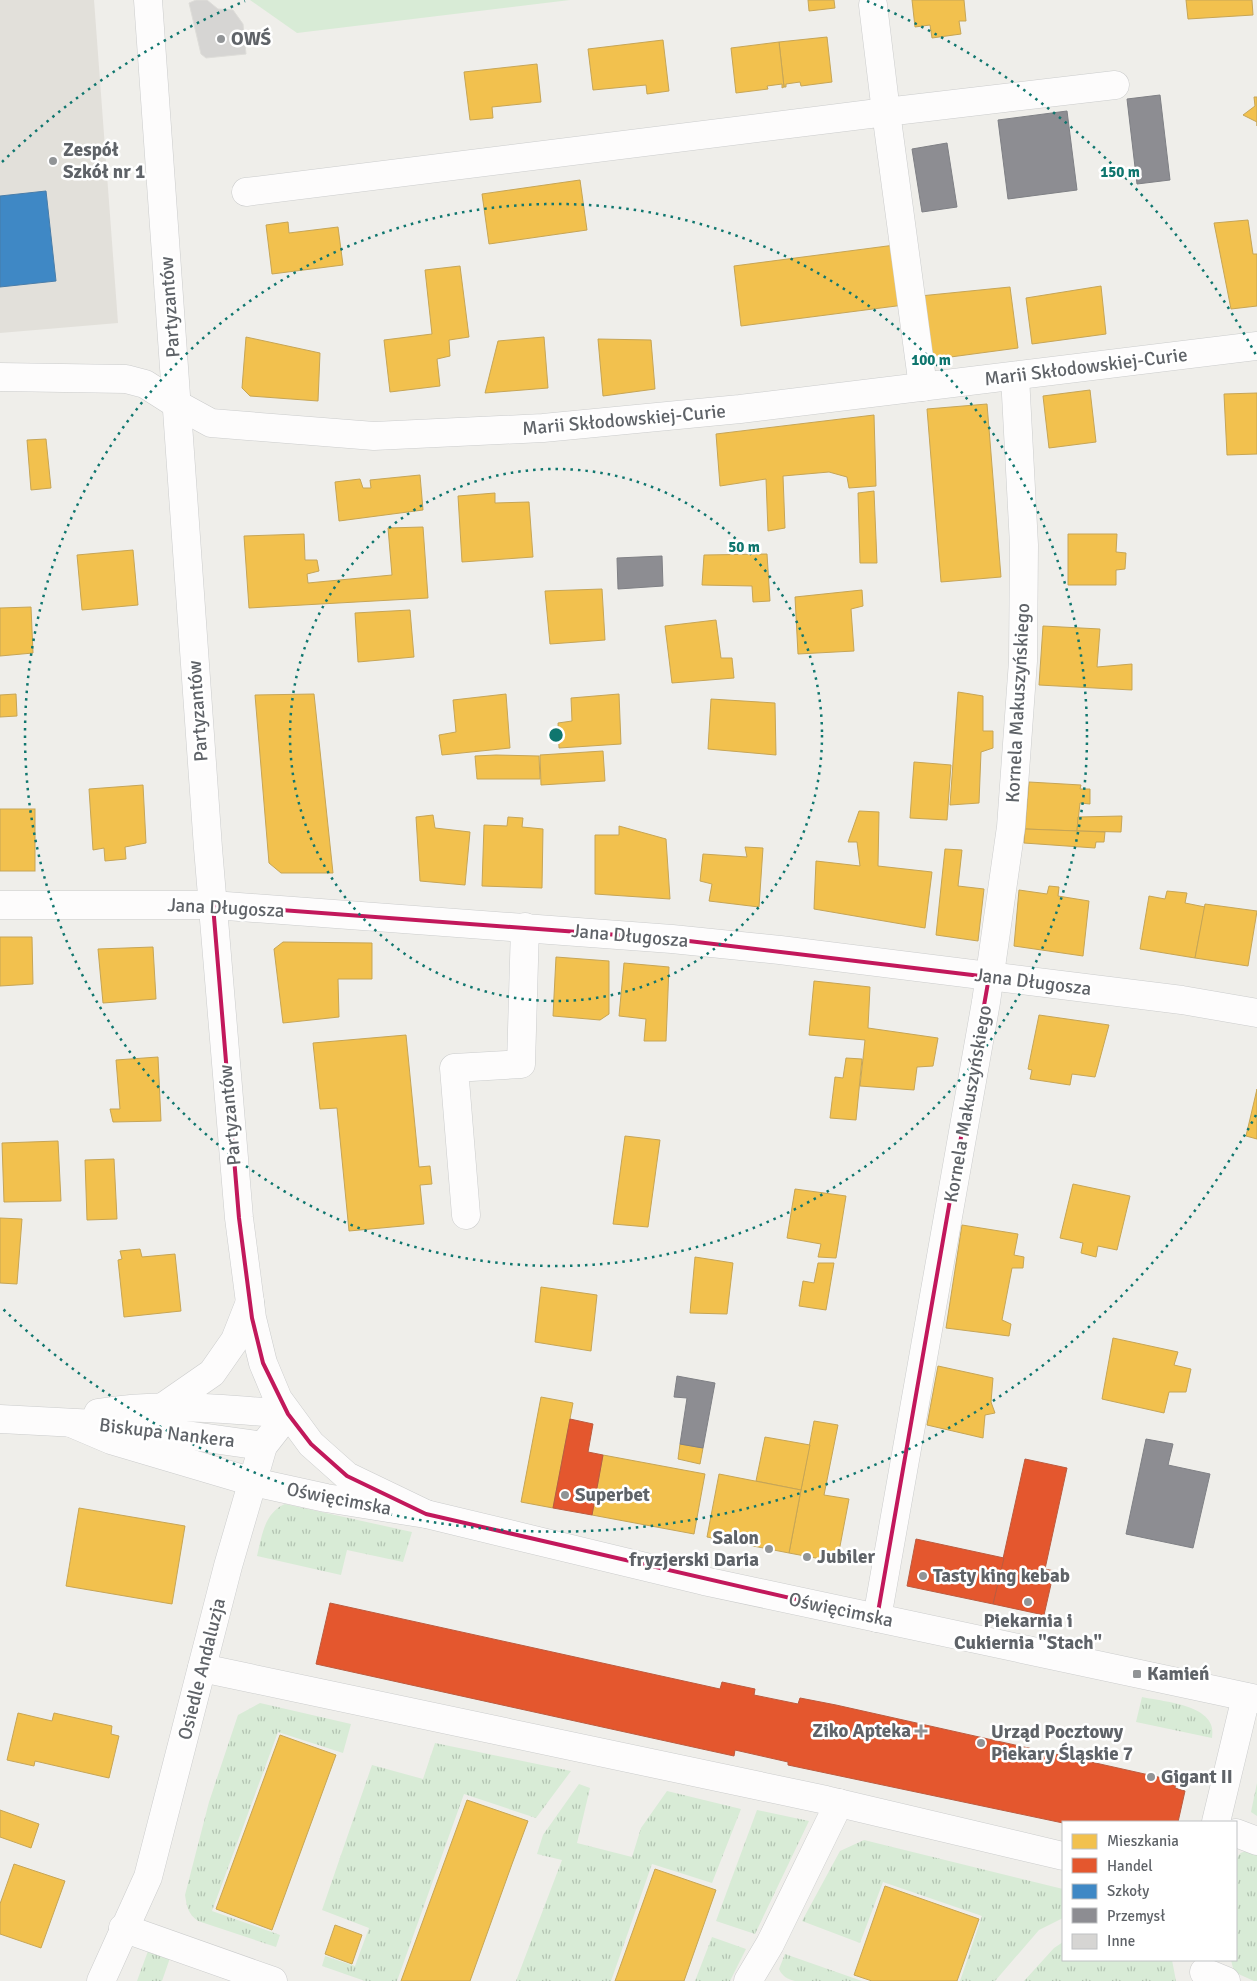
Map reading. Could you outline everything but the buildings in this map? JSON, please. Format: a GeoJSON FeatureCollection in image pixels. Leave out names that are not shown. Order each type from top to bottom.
{"type":"FeatureCollection","features":[{"type":"Feature","properties":{"kind":"street","name":"Partyzantów"},"geometry":{"type":"LineString","coordinates":[[148,0],[213,905],[239,1218],[250,1302],[262,1363],[278,1399],[288,1414]]}},
{"type":"Feature","properties":{"kind":"street"},"geometry":{"type":"LineString","coordinates":[[872,5],[923,387]]}},
{"type":"Feature","properties":{"kind":"street"},"geometry":{"type":"LineString","coordinates":[[246,192],[1115,84]]}},
{"type":"Feature","properties":{"kind":"street","name":"Marii Skłodowskiej-Curie"},"geometry":{"type":"LineString","coordinates":[[0,377],[126,379],[145,384],[178,406],[211,424],[374,436],[553,427],[740,409],[1257,346]]}},
{"type":"Feature","properties":{"kind":"street","name":"Kornela Makuszyńskiego"},"geometry":{"type":"LineString","coordinates":[[877,1618],[989,977],[1011,827],[1023,662],[1024,546],[1015,376]]}},
{"type":"Feature","properties":{"kind":"street","name":"Jana Długosza"},"geometry":{"type":"LineString","coordinates":[[0,904],[213,905],[525,927],[760,948],[1182,1000],[1257,1013]]}},
{"type":"Feature","properties":{"kind":"street"},"geometry":{"type":"LineString","coordinates":[[466,1215],[454,1068],[520,1064],[525,927]]}},
{"type":"Feature","properties":{"kind":"street","name":"Biskupa Nankera"},"geometry":{"type":"LineString","coordinates":[[163,1407],[212,1373],[235,1340],[250,1302]]}},
{"type":"Feature","properties":{"kind":"street","name":"Biskupa Nankera"},"geometry":{"type":"LineString","coordinates":[[61,1422],[119,1409],[163,1407],[192,1406],[288,1414]]}},
{"type":"Feature","properties":{"kind":"street","name":"Oświęcimska"},"geometry":{"type":"LineString","coordinates":[[288,1414],[310,1444],[347,1476],[426,1514]]}},
{"type":"Feature","properties":{"kind":"street","name":"Osiedle Andaluzja"},"geometry":{"type":"LineString","coordinates":[[101,1981],[123,1928],[148,1877],[228,1566],[264,1446],[288,1414]]}},
{"type":"Feature","properties":{"kind":"street","name":"Biskupa Nankera"},"geometry":{"type":"LineString","coordinates":[[0,1419],[115,1425],[264,1446]]}},
{"type":"Feature","properties":{"kind":"street","name":"Biskupa Nankera"},"geometry":{"type":"LineString","coordinates":[[61,1422],[111,1440],[253,1482]]}},
{"type":"Feature","properties":{"kind":"street","name":"Oświęcimska"},"geometry":{"type":"LineString","coordinates":[[253,1482],[326,1498],[426,1514],[704,1581],[1251,1698]]}},
{"type":"Feature","properties":{"kind":"street"},"geometry":{"type":"LineString","coordinates":[[202,1668],[839,1803],[1062,1856]]}},
{"type":"Feature","properties":{"kind":"street"},"geometry":{"type":"LineString","coordinates":[[1216,1821],[1251,1698]]}},
{"type":"Feature","properties":{"kind":"street"},"geometry":{"type":"LineString","coordinates":[[752,1980],[839,1803]]}},
{"type":"Feature","properties":{"kind":"street"},"geometry":{"type":"LineString","coordinates":[[1237,1833],[1257,1841]]}},
{"type":"Feature","properties":{"kind":"street"},"geometry":{"type":"LineString","coordinates":[[123,1928],[273,1981]]}},
{"type":"Feature","properties":{"kind":"highlighted area"},"geometry":{"type":"Polygon","coordinates":[[[213,905],[672,939],[989,977],[877,1618],[426,1514],[347,1476],[311,1444],[288,1414],[263,1363],[252,1318],[239,1218],[213,905]]]}},
{"type":"Feature","properties":{"kind":"shaded area","name":"Zespół Szkół nr 1"},"geometry":{"type":"Polygon","coordinates":[[[0,0],[94,0],[118,323],[0,333],[0,0]]]}},
{"type":"Feature","properties":{"kind":"green space"},"geometry":{"type":"Polygon","coordinates":[[[250,0],[570,0],[297,33],[250,0]]]}},
{"type":"Feature","properties":{"kind":"green space"},"geometry":{"type":"Polygon","coordinates":[[[285,1504],[412,1532],[403,1562],[347,1550],[341,1575],[257,1556],[268,1519],[272,1513],[285,1504]]]}},
{"type":"Feature","properties":{"kind":"green space"},"geometry":{"type":"Polygon","coordinates":[[[1142,1697],[1176,1703],[1199,1712],[1207,1718],[1212,1727],[1212,1738],[1136,1722],[1142,1697]]]}},
{"type":"Feature","properties":{"kind":"green space"},"geometry":{"type":"Polygon","coordinates":[[[260,1703],[351,1724],[343,1753],[278,1732],[212,1911],[280,1935],[276,1947],[198,1921],[188,1910],[185,1895],[209,1802],[238,1715],[260,1703]]]}},
{"type":"Feature","properties":{"kind":"green space"},"geometry":{"type":"Polygon","coordinates":[[[435,1743],[571,1771],[536,1818],[464,1794],[397,1981],[365,1981],[322,1966],[325,1956],[355,1966],[369,1928],[322,1910],[372,1765],[423,1779],[435,1743]]]}},
{"type":"Feature","properties":{"kind":"green space"},"geometry":{"type":"Polygon","coordinates":[[[1257,1783],[1257,1816],[1251,1812],[1257,1783]]]}},
{"type":"Feature","properties":{"kind":"green space"},"geometry":{"type":"Polygon","coordinates":[[[579,1784],[590,1788],[577,1843],[632,1857],[641,1828],[667,1791],[741,1809],[712,1883],[652,1864],[611,1981],[516,1981],[562,1860],[537,1854],[543,1835],[579,1784]]]}},
{"type":"Feature","properties":{"kind":"green space"},"geometry":{"type":"Polygon","coordinates":[[[757,1810],[809,1821],[755,1934],[716,1921],[757,1810]]]}},
{"type":"Feature","properties":{"kind":"green space"},"geometry":{"type":"Polygon","coordinates":[[[864,1840],[1062,1889],[1062,1918],[1039,1930],[995,1981],[960,1981],[982,1916],[883,1882],[860,1943],[802,1921],[840,1851],[864,1840]]]}},
{"type":"Feature","properties":{"kind":"green space"},"geometry":{"type":"Polygon","coordinates":[[[1257,1851],[1257,1981],[1234,1972],[1231,1961],[1237,1961],[1237,1859],[1241,1853],[1257,1851]]]}},
{"type":"Feature","properties":{"kind":"green space"},"geometry":{"type":"Polygon","coordinates":[[[712,1937],[746,1949],[730,1981],[695,1981],[712,1937]]]}},
{"type":"Feature","properties":{"kind":"green space"},"geometry":{"type":"Polygon","coordinates":[[[1062,1943],[1062,1961],[1172,1961],[1176,1981],[1024,1981],[1054,1948],[1062,1943]]]}},
{"type":"Feature","properties":{"kind":"green space"},"geometry":{"type":"Polygon","coordinates":[[[148,1951],[170,1958],[162,1981],[137,1981],[148,1951]]]}},
{"type":"Feature","properties":{"kind":"green space"},"geometry":{"type":"Polygon","coordinates":[[[785,1954],[862,1981],[792,1980],[783,1975],[779,1969],[785,1954]]]}},
{"type":"Feature","properties":{"kind":"place","name":"OWŚ"},"geometry":{"type":"Point","coordinates":[221,39]}},
{"type":"Feature","properties":{"kind":"place","name":"Zespół Szkół nr 1"},"geometry":{"type":"Point","coordinates":[53,161]}},
{"type":"Feature","properties":{"kind":"place","name":"Superbet"},"geometry":{"type":"Point","coordinates":[565,1495]}},
{"type":"Feature","properties":{"kind":"place","name":"Salon fryzjerski Daria"},"geometry":{"type":"Point","coordinates":[769,1549]}},
{"type":"Feature","properties":{"kind":"place","name":"Jubiler"},"geometry":{"type":"Point","coordinates":[807,1557]}},
{"type":"Feature","properties":{"kind":"place","name":"Tasty king kebab"},"geometry":{"type":"Point","coordinates":[923,1576]}},
{"type":"Feature","properties":{"kind":"place","name":"Piekarnia i Cukiernia \"Stach\""},"geometry":{"type":"Point","coordinates":[1028,1602]}},
{"type":"Feature","properties":{"kind":"place","name":"Kamień"},"geometry":{"type":"Point","coordinates":[1137,1674]}},
{"type":"Feature","properties":{"kind":"place","name":"Ziko Apteka"},"geometry":{"type":"Point","coordinates":[921,1731]}},
{"type":"Feature","properties":{"kind":"place","name":"Urząd Pocztowy Piekary Śląskie 7"},"geometry":{"type":"Point","coordinates":[981,1743]}},
{"type":"Feature","properties":{"kind":"place","name":"Gigant II"},"geometry":{"type":"Point","coordinates":[1151,1777]}}]}
